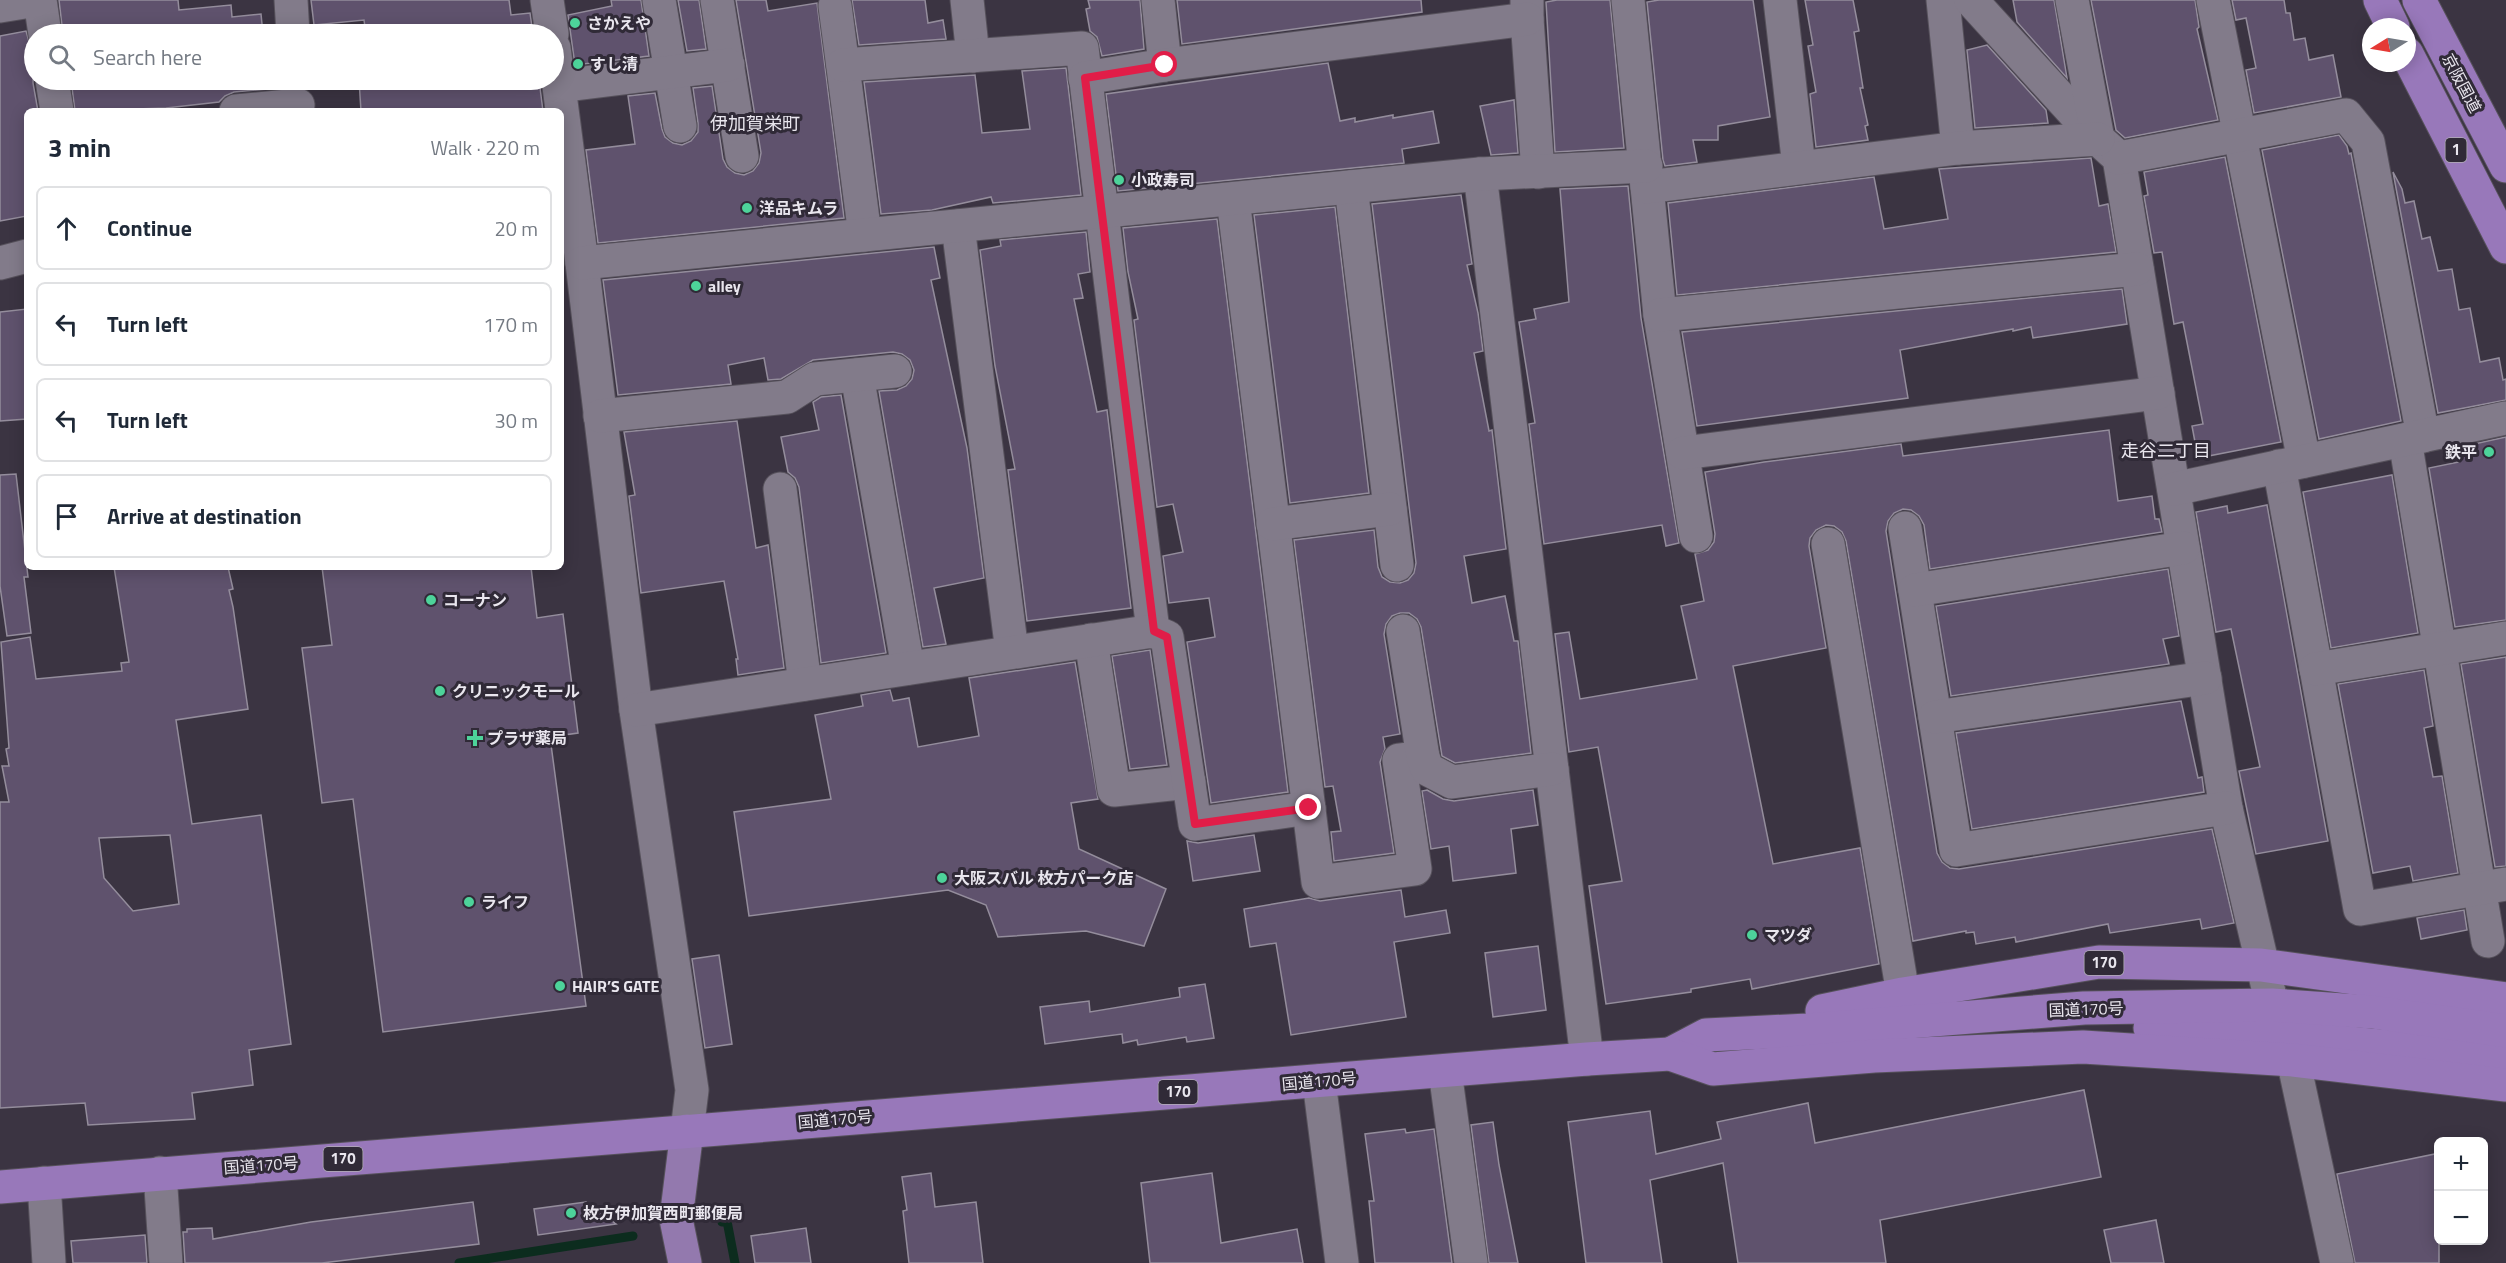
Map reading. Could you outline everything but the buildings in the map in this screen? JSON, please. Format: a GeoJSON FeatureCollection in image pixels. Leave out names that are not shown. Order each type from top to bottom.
{"type":"FeatureCollection","features":[{"type":"Feature","properties":{"kind":"highway","name":"京阪国道"},"geometry":{"type":"LineString","coordinates":[[2423,8],[2506,166]]}},
{"type":"Feature","properties":{"kind":"highway","name":"1"},"geometry":{"type":"LineString","coordinates":[[2416,71],[2506,246]]}},
{"type":"Feature","properties":{"kind":"highway","name":"170"},"geometry":{"type":"LineString","coordinates":[[1706,1035],[1903,993],[2099,963],[2261,965],[2506,999]]}},
{"type":"Feature","properties":{"kind":"highway","name":"国道170号"},"geometry":{"type":"LineString","coordinates":[[1670,1054],[1706,1035],[1808,1030],[2084,1008],[2272,1005],[2372,1011],[2506,1031]]}},
{"type":"Feature","properties":{"kind":"highway","name":"170"},"geometry":{"type":"LineString","coordinates":[[1933,1019],[1962,1026],[2215,1030],[2291,1048],[2506,1058]]}},
{"type":"Feature","properties":{"kind":"highway","name":"国道170号"},"geometry":{"type":"LineString","coordinates":[[0,1187],[1670,1054],[1713,1069],[1874,1056],[2083,1047],[2291,1048],[2506,1085]]}},
{"type":"Feature","properties":{"kind":"main road"},"geometry":{"type":"LineString","coordinates":[[685,1263],[676,1219],[687,1131]]}},
{"type":"Feature","properties":{"kind":"street"},"geometry":{"type":"LineString","coordinates":[[0,6],[39,0],[43,24]]}},
{"type":"Feature","properties":{"kind":"street"},"geometry":{"type":"LineString","coordinates":[[291,0],[292,24]]}},
{"type":"Feature","properties":{"kind":"street"},"geometry":{"type":"LineString","coordinates":[[547,0],[551,24]]}},
{"type":"Feature","properties":{"kind":"street"},"geometry":{"type":"LineString","coordinates":[[659,0],[680,126]]}},
{"type":"Feature","properties":{"kind":"street"},"geometry":{"type":"LineString","coordinates":[[717,0],[742,156]]}},
{"type":"Feature","properties":{"kind":"street"},"geometry":{"type":"LineString","coordinates":[[967,0],[973,56]]}},
{"type":"Feature","properties":{"kind":"street"},"geometry":{"type":"LineString","coordinates":[[1158,0],[1165,65]]}},
{"type":"Feature","properties":{"kind":"street"},"geometry":{"type":"LineString","coordinates":[[1628,0],[1660,315],[1696,536]]}},
{"type":"Feature","properties":{"kind":"street"},"geometry":{"type":"LineString","coordinates":[[1780,0],[1799,167]]}},
{"type":"Feature","properties":{"kind":"street"},"geometry":{"type":"LineString","coordinates":[[1943,0],[1958,148]]}},
{"type":"Feature","properties":{"kind":"street"},"geometry":{"type":"LineString","coordinates":[[1971,0],[2108,148]]}},
{"type":"Feature","properties":{"kind":"street"},"geometry":{"type":"LineString","coordinates":[[2072,0],[2137,269],[2226,808],[2272,1005]]}},
{"type":"Feature","properties":{"kind":"street"},"geometry":{"type":"LineString","coordinates":[[2213,0],[2240,135],[2292,464],[2316,669],[2360,909],[2493,887]]}},
{"type":"Feature","properties":{"kind":"street"},"geometry":{"type":"LineString","coordinates":[[835,6],[865,235]]}},
{"type":"Feature","properties":{"kind":"street"},"geometry":{"type":"LineString","coordinates":[[1085,78],[1527,10],[1538,172]]}},
{"type":"Feature","properties":{"kind":"street"},"geometry":{"type":"LineString","coordinates":[[843,65],[1082,48],[1154,631]]}},
{"type":"Feature","properties":{"kind":"street"},"geometry":{"type":"LineString","coordinates":[[564,85],[728,65]]}},
{"type":"Feature","properties":{"kind":"street"},"geometry":{"type":"LineString","coordinates":[[54,90],[57,108]]}},
{"type":"Feature","properties":{"kind":"street"},"geometry":{"type":"LineString","coordinates":[[559,90],[561,108]]}},
{"type":"Feature","properties":{"kind":"street"},"geometry":{"type":"LineString","coordinates":[[252,108],[298,99]]}},
{"type":"Feature","properties":{"kind":"street"},"geometry":{"type":"LineString","coordinates":[[582,263],[1480,174],[1538,172],[1647,176],[1799,167],[1958,148],[2108,148],[2240,135],[2346,115],[2367,142],[2414,438],[2439,649],[2493,887],[2488,941]]}},
{"type":"Feature","properties":{"kind":"street"},"geometry":{"type":"LineString","coordinates":[[564,149],[567,187],[582,263],[636,710],[692,1090],[687,1131]]}},
{"type":"Feature","properties":{"kind":"street"},"geometry":{"type":"LineString","coordinates":[[1480,174],[1587,1059]]}},
{"type":"Feature","properties":{"kind":"street"},"geometry":{"type":"LineString","coordinates":[[1351,187],[1397,565]]}},
{"type":"Feature","properties":{"kind":"street"},"geometry":{"type":"LineString","coordinates":[[1233,199],[1318,882],[1414,869],[1400,760],[1423,757]]}},
{"type":"Feature","properties":{"kind":"street"},"geometry":{"type":"LineString","coordinates":[[958,226],[1012,652]]}},
{"type":"Feature","properties":{"kind":"street"},"geometry":{"type":"LineString","coordinates":[[0,263],[24,257]]}},
{"type":"Feature","properties":{"kind":"street"},"geometry":{"type":"LineString","coordinates":[[1660,315],[2137,269]]}},
{"type":"Feature","properties":{"kind":"street"},"geometry":{"type":"LineString","coordinates":[[600,416],[787,397],[814,379],[896,371]]}},
{"type":"Feature","properties":{"kind":"street"},"geometry":{"type":"LineString","coordinates":[[857,375],[908,668]]}},
{"type":"Feature","properties":{"kind":"street"},"geometry":{"type":"LineString","coordinates":[[1683,453],[2158,393]]}},
{"type":"Feature","properties":{"kind":"street"},"geometry":{"type":"LineString","coordinates":[[2174,489],[2506,418]]}},
{"type":"Feature","properties":{"kind":"street"},"geometry":{"type":"LineString","coordinates":[[780,489],[805,684]]}},
{"type":"Feature","properties":{"kind":"street"},"geometry":{"type":"LineString","coordinates":[[1273,524],[1390,509]]}},
{"type":"Feature","properties":{"kind":"street"},"geometry":{"type":"LineString","coordinates":[[1905,528],[1956,850],[2226,808]]}},
{"type":"Feature","properties":{"kind":"street"},"geometry":{"type":"LineString","coordinates":[[1828,544],[1903,993]]}},
{"type":"Feature","properties":{"kind":"street"},"geometry":{"type":"LineString","coordinates":[[1915,590],[2183,548]]}},
{"type":"Feature","properties":{"kind":"street"},"geometry":{"type":"LineString","coordinates":[[636,710],[1154,631],[1167,637],[1195,824],[1309,808]]}},
{"type":"Feature","properties":{"kind":"street"},"geometry":{"type":"LineString","coordinates":[[1403,631],[1423,757],[1427,769],[1452,782],[1552,769]]}},
{"type":"Feature","properties":{"kind":"street"},"geometry":{"type":"LineString","coordinates":[[2316,669],[2506,638]]}},
{"type":"Feature","properties":{"kind":"street"},"geometry":{"type":"LineString","coordinates":[[1091,640],[1114,790],[1189,782]]}},
{"type":"Feature","properties":{"kind":"street"},"geometry":{"type":"LineString","coordinates":[[1935,717],[2205,678]]}},
{"type":"Feature","properties":{"kind":"street"},"geometry":{"type":"LineString","coordinates":[[2291,1048],[2337,1263]]}},
{"type":"Feature","properties":{"kind":"street"},"geometry":{"type":"LineString","coordinates":[[1444,1071],[1471,1263]]}},
{"type":"Feature","properties":{"kind":"street"},"geometry":{"type":"LineString","coordinates":[[1319,1081],[1342,1263]]}},
{"type":"Feature","properties":{"kind":"street"},"geometry":{"type":"LineString","coordinates":[[160,1173],[166,1263]]}},
{"type":"Feature","properties":{"kind":"street"},"geometry":{"type":"LineString","coordinates":[[44,1183],[49,1263]]}},
{"type":"Feature","properties":{"kind":"waterway"},"geometry":{"type":"LineString","coordinates":[[722,1222],[727,1221],[735,1263]]}},
{"type":"Feature","properties":{"kind":"waterway"},"geometry":{"type":"LineString","coordinates":[[459,1263],[633,1236]]}},
{"type":"Feature","properties":{"kind":"place","name":"さかえや"},"geometry":{"type":"Point","coordinates":[575,23]}},
{"type":"Feature","properties":{"kind":"place","name":"すし清"},"geometry":{"type":"Point","coordinates":[578,64]}},
{"type":"Feature","properties":{"kind":"place","name":"小政寿司"},"geometry":{"type":"Point","coordinates":[1119,180]}},
{"type":"Feature","properties":{"kind":"place","name":"洋品キムラ"},"geometry":{"type":"Point","coordinates":[747,208]}},
{"type":"Feature","properties":{"kind":"place","name":"alley"},"geometry":{"type":"Point","coordinates":[696,286]}},
{"type":"Feature","properties":{"kind":"place","name":"鉄平"},"geometry":{"type":"Point","coordinates":[2489,452]}},
{"type":"Feature","properties":{"kind":"place","name":"コーナン"},"geometry":{"type":"Point","coordinates":[431,600]}},
{"type":"Feature","properties":{"kind":"place","name":"クリニックモール"},"geometry":{"type":"Point","coordinates":[440,691]}},
{"type":"Feature","properties":{"kind":"place","name":"プラザ薬局"},"geometry":{"type":"Point","coordinates":[475,738]}},
{"type":"Feature","properties":{"kind":"place","name":"大阪スバル 枚方パーク店"},"geometry":{"type":"Point","coordinates":[942,878]}},
{"type":"Feature","properties":{"kind":"place","name":"ライフ"},"geometry":{"type":"Point","coordinates":[469,902]}},
{"type":"Feature","properties":{"kind":"place","name":"マツダ"},"geometry":{"type":"Point","coordinates":[1752,935]}},
{"type":"Feature","properties":{"kind":"place","name":"HAIR’S GATE"},"geometry":{"type":"Point","coordinates":[560,986]}},
{"type":"Feature","properties":{"kind":"place","name":"枚方伊加賀西町郵便局"},"geometry":{"type":"Point","coordinates":[571,1213]}},
{"type":"Feature","properties":{"kind":"district","name":"伊加賀栄町"},"geometry":{"type":"Point","coordinates":[755,124]}},
{"type":"Feature","properties":{"kind":"district","name":"走谷二丁目"},"geometry":{"type":"Point","coordinates":[2166,451]}},
{"type":"Feature","properties":{"kind":"route"},"geometry":{"type":"LineString","coordinates":[[1165,65],[1085,78],[1154,631],[1167,637],[1195,824],[1309,808]]}}]}
